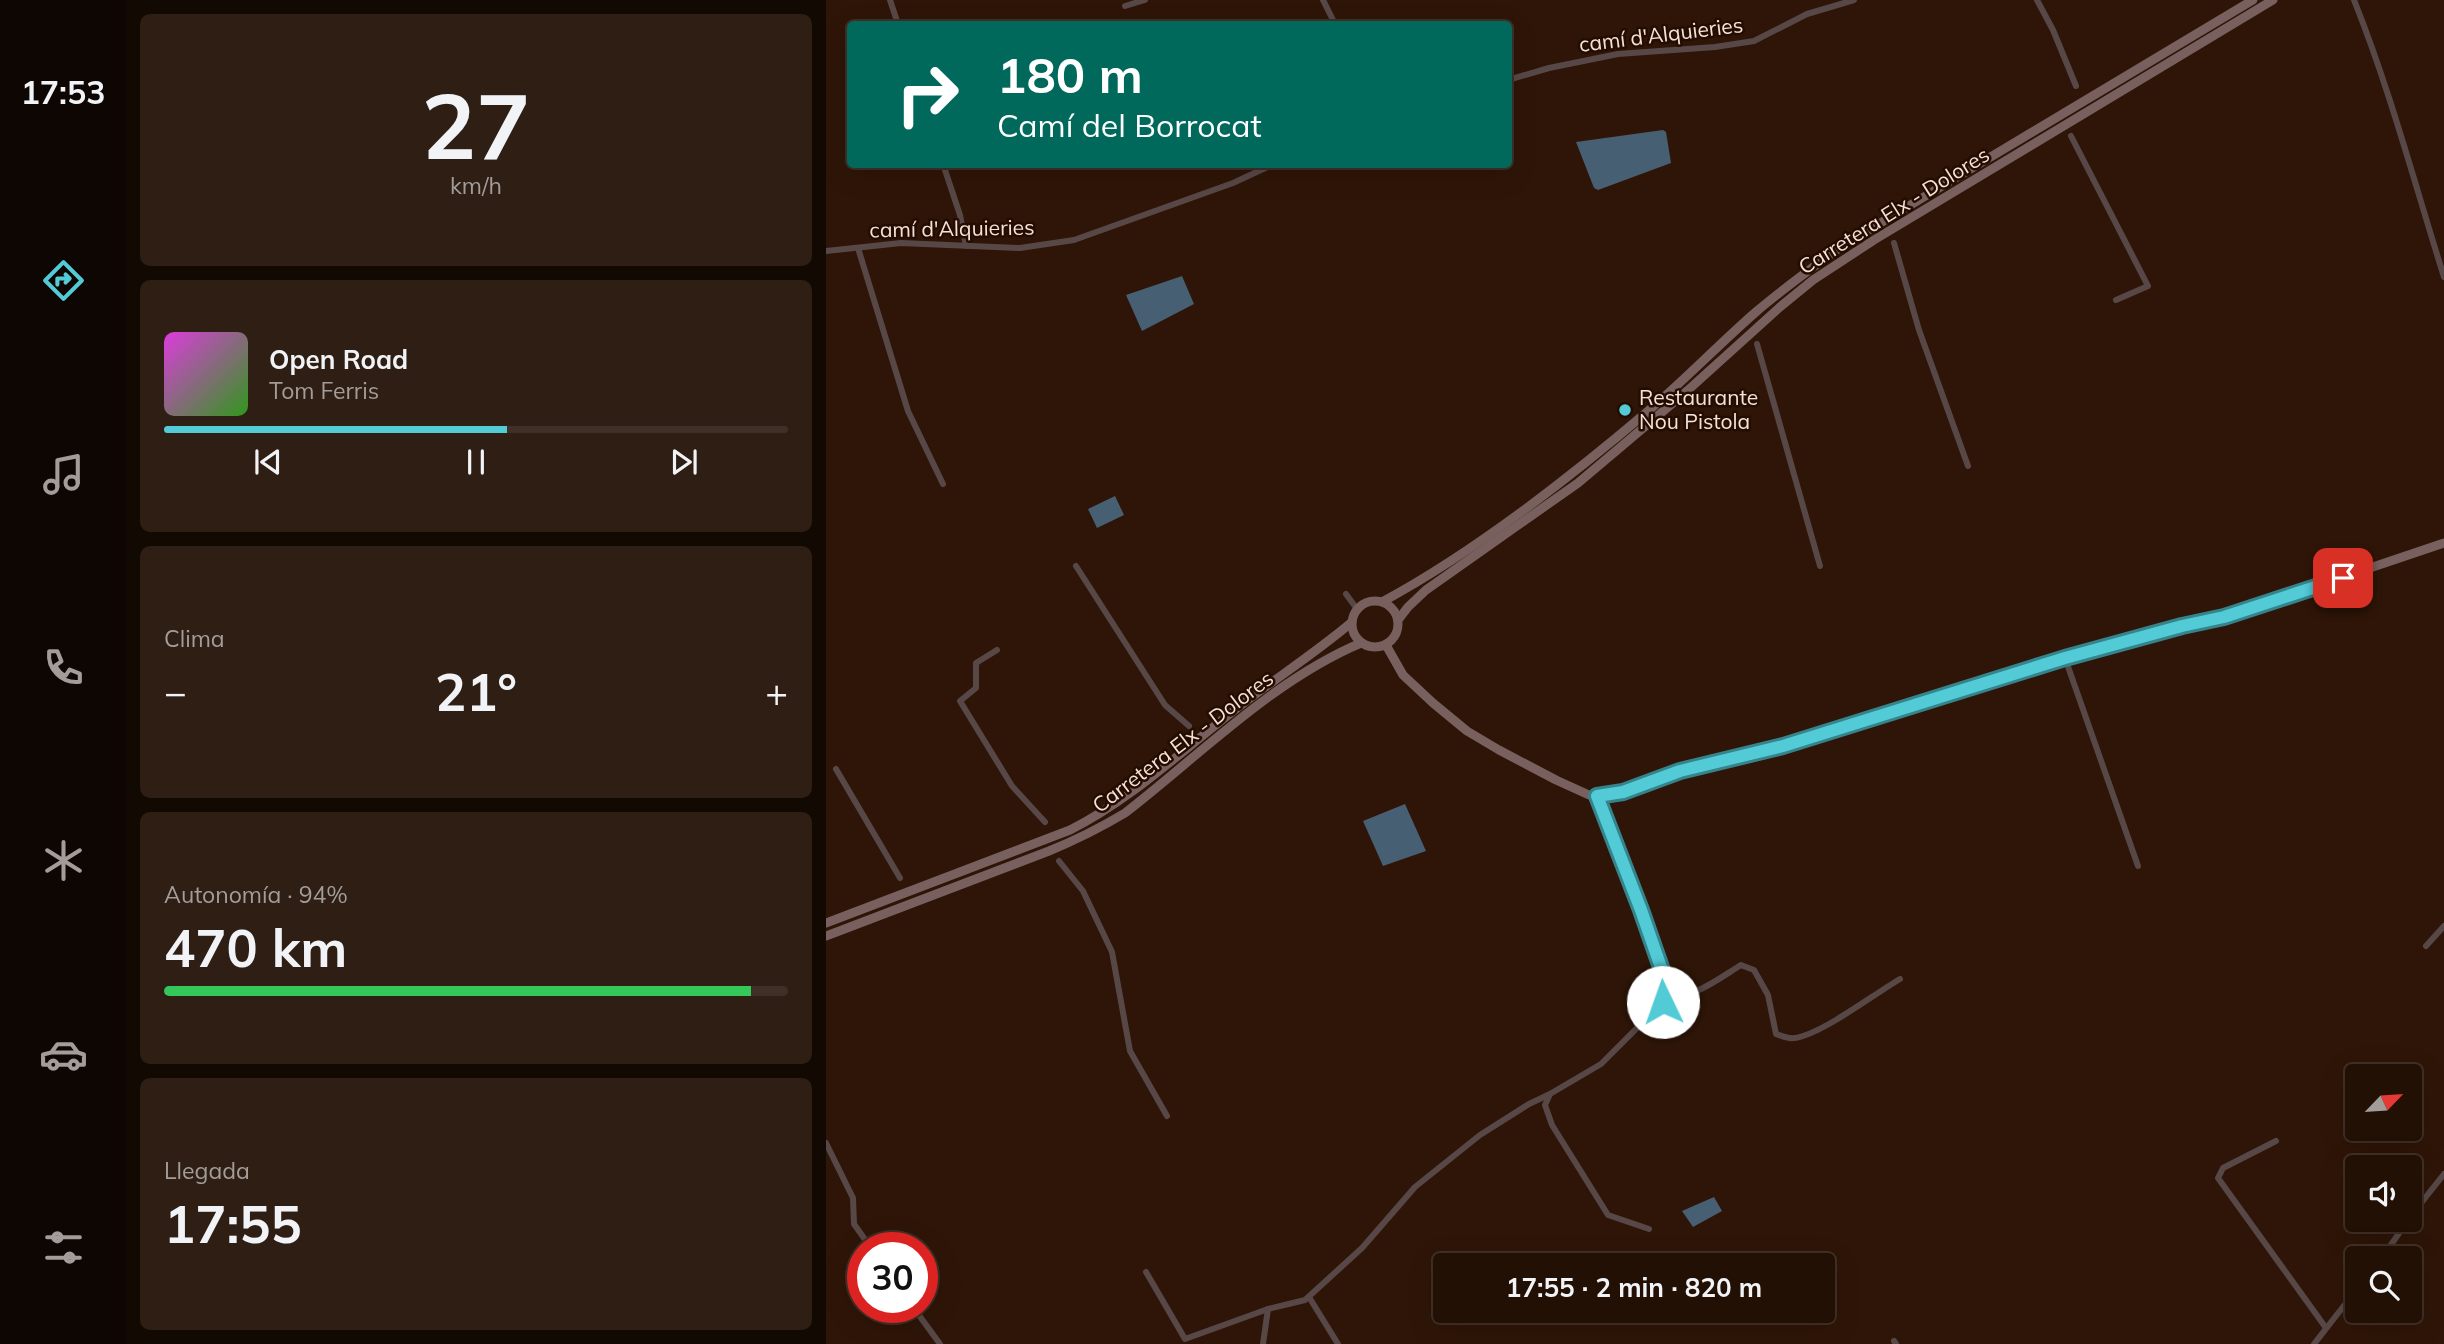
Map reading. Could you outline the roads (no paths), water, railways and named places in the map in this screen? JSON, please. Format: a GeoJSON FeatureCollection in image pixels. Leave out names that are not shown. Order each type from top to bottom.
{"type":"FeatureCollection","features":[{"type":"Feature","properties":{"kind":"main road","name":"Carretera Elx - Dolores"},"geometry":{"type":"LineString","coordinates":[[1382,602],[1492,531],[1568,476],[1648,411],[1755,313],[1842,246],[2253,0]]}},
{"type":"Feature","properties":{"kind":"main road","name":"Carretera Elx - Dolores"},"geometry":{"type":"LineString","coordinates":[[1398,620],[1426,590],[1578,483],[1687,391],[1780,307],[1838,263],[2273,0]]}},
{"type":"Feature","properties":{"kind":"main road"},"geometry":{"type":"LineString","coordinates":[[1386,645],[1403,675],[1467,731],[1556,780],[1597,796],[1623,792],[1680,771],[1795,743],[2065,658],[2224,617],[2444,543]]}},
{"type":"Feature","properties":{"kind":"main road"},"geometry":{"type":"LineString","coordinates":[[1367,601],[1382,602],[1392,608],[1398,620],[1395,636],[1386,645],[1371,647],[1361,643],[1354,634],[1352,622],[1357,609],[1367,601]]}},
{"type":"Feature","properties":{"kind":"main road","name":"Carretera Elx - Dolores"},"geometry":{"type":"LineString","coordinates":[[826,923],[1070,830],[1096,817],[1128,796],[1230,713],[1352,622]]}},
{"type":"Feature","properties":{"kind":"main road","name":"Carretera Elx - Dolores"},"geometry":{"type":"LineString","coordinates":[[826,936],[1059,847],[1107,824],[1125,813],[1293,680],[1324,659],[1361,643]]}},
{"type":"Feature","properties":{"kind":"street"},"geometry":{"type":"LineString","coordinates":[[890,0],[897,21]]}},
{"type":"Feature","properties":{"kind":"street"},"geometry":{"type":"LineString","coordinates":[[1125,6],[1145,0]]}},
{"type":"Feature","properties":{"kind":"street"},"geometry":{"type":"LineString","coordinates":[[1324,0],[1334,21]]}},
{"type":"Feature","properties":{"kind":"street","name":"camí d'Alquieries"},"geometry":{"type":"LineString","coordinates":[[1512,79],[1549,68],[1618,54],[1714,47],[1754,41],[1807,14],[1854,0]]}},
{"type":"Feature","properties":{"kind":"street"},"geometry":{"type":"LineString","coordinates":[[2037,0],[2053,30],[2076,86]]}},
{"type":"Feature","properties":{"kind":"street"},"geometry":{"type":"LineString","coordinates":[[2354,0],[2401,134],[2444,277]]}},
{"type":"Feature","properties":{"kind":"street"},"geometry":{"type":"LineString","coordinates":[[2071,136],[2148,286],[2116,300]]}},
{"type":"Feature","properties":{"kind":"street"},"geometry":{"type":"LineString","coordinates":[[944,168],[967,246]]}},
{"type":"Feature","properties":{"kind":"street","name":"camí d'Alquieries"},"geometry":{"type":"LineString","coordinates":[[826,251],[901,243],[1020,248],[1074,240],[1233,183],[1266,168]]}},
{"type":"Feature","properties":{"kind":"street"},"geometry":{"type":"LineString","coordinates":[[1894,243],[1919,330],[1968,466]]}},
{"type":"Feature","properties":{"kind":"street"},"geometry":{"type":"LineString","coordinates":[[858,248],[908,411],[943,484]]}},
{"type":"Feature","properties":{"kind":"street"},"geometry":{"type":"LineString","coordinates":[[1757,344],[1820,566]]}},
{"type":"Feature","properties":{"kind":"street"},"geometry":{"type":"LineString","coordinates":[[1076,566],[1165,705],[1189,726]]}},
{"type":"Feature","properties":{"kind":"street"},"geometry":{"type":"LineString","coordinates":[[1346,594],[1357,609]]}},
{"type":"Feature","properties":{"kind":"street"},"geometry":{"type":"LineString","coordinates":[[997,650],[976,663],[975,688],[960,702],[1012,786],[1045,822]]}},
{"type":"Feature","properties":{"kind":"street"},"geometry":{"type":"LineString","coordinates":[[2065,658],[2138,866]]}},
{"type":"Feature","properties":{"kind":"street"},"geometry":{"type":"LineString","coordinates":[[836,769],[900,878]]}},
{"type":"Feature","properties":{"kind":"street"},"geometry":{"type":"LineString","coordinates":[[1146,1272],[1185,1339],[1309,1297],[1362,1248],[1415,1187],[1480,1135],[1601,1064],[1663,1002],[1664,976],[1597,796]]}},
{"type":"Feature","properties":{"kind":"street"},"geometry":{"type":"LineString","coordinates":[[1059,861],[1083,891],[1112,952],[1130,1051],[1167,1116]]}},
{"type":"Feature","properties":{"kind":"street"},"geometry":{"type":"LineString","coordinates":[[2426,946],[2444,926]]}},
{"type":"Feature","properties":{"kind":"street"},"geometry":{"type":"LineString","coordinates":[[1663,996],[1678,999],[1741,965],[1754,970],[1768,995],[1776,1034],[1787,1039],[1802,1037],[1819,1029],[1900,979]]}},
{"type":"Feature","properties":{"kind":"street"},"geometry":{"type":"LineString","coordinates":[[1550,1094],[1545,1105],[1552,1125],[1608,1215],[1648,1229]]}},
{"type":"Feature","properties":{"kind":"street"},"geometry":{"type":"LineString","coordinates":[[2276,1141],[2223,1168],[2218,1178],[2326,1328]]}},
{"type":"Feature","properties":{"kind":"street"},"geometry":{"type":"LineString","coordinates":[[826,1143],[853,1198],[854,1224],[860,1232]]}},
{"type":"Feature","properties":{"kind":"street"},"geometry":{"type":"LineString","coordinates":[[2422,1202],[2444,1174]]}},
{"type":"Feature","properties":{"kind":"street"},"geometry":{"type":"LineString","coordinates":[[1309,1297],[1338,1344]]}},
{"type":"Feature","properties":{"kind":"street"},"geometry":{"type":"LineString","coordinates":[[2314,1344],[2345,1304]]}},
{"type":"Feature","properties":{"kind":"street"},"geometry":{"type":"LineString","coordinates":[[1263,1344],[1268,1309]]}},
{"type":"Feature","properties":{"kind":"street"},"geometry":{"type":"LineString","coordinates":[[925,1323],[940,1344]]}},
{"type":"Feature","properties":{"kind":"water"},"geometry":{"type":"Polygon","coordinates":[[[1663,130],[1666,132],[1671,163],[1598,190],[1594,188],[1576,142],[1663,130]]]}},
{"type":"Feature","properties":{"kind":"water"},"geometry":{"type":"Polygon","coordinates":[[[1182,276],[1194,304],[1142,331],[1126,295],[1182,276]]]}},
{"type":"Feature","properties":{"kind":"water"},"geometry":{"type":"Polygon","coordinates":[[[1115,496],[1124,515],[1097,528],[1088,509],[1115,496]]]}},
{"type":"Feature","properties":{"kind":"water"},"geometry":{"type":"Polygon","coordinates":[[[1405,804],[1426,851],[1383,866],[1363,821],[1405,804]]]}},
{"type":"Feature","properties":{"kind":"water"},"geometry":{"type":"Polygon","coordinates":[[[1714,1197],[1722,1211],[1693,1227],[1682,1211],[1714,1197]]]}},
{"type":"Feature","properties":{"kind":"place","name":"Restaurante Nou Pistola"},"geometry":{"type":"Point","coordinates":[1625,410]}}]}
